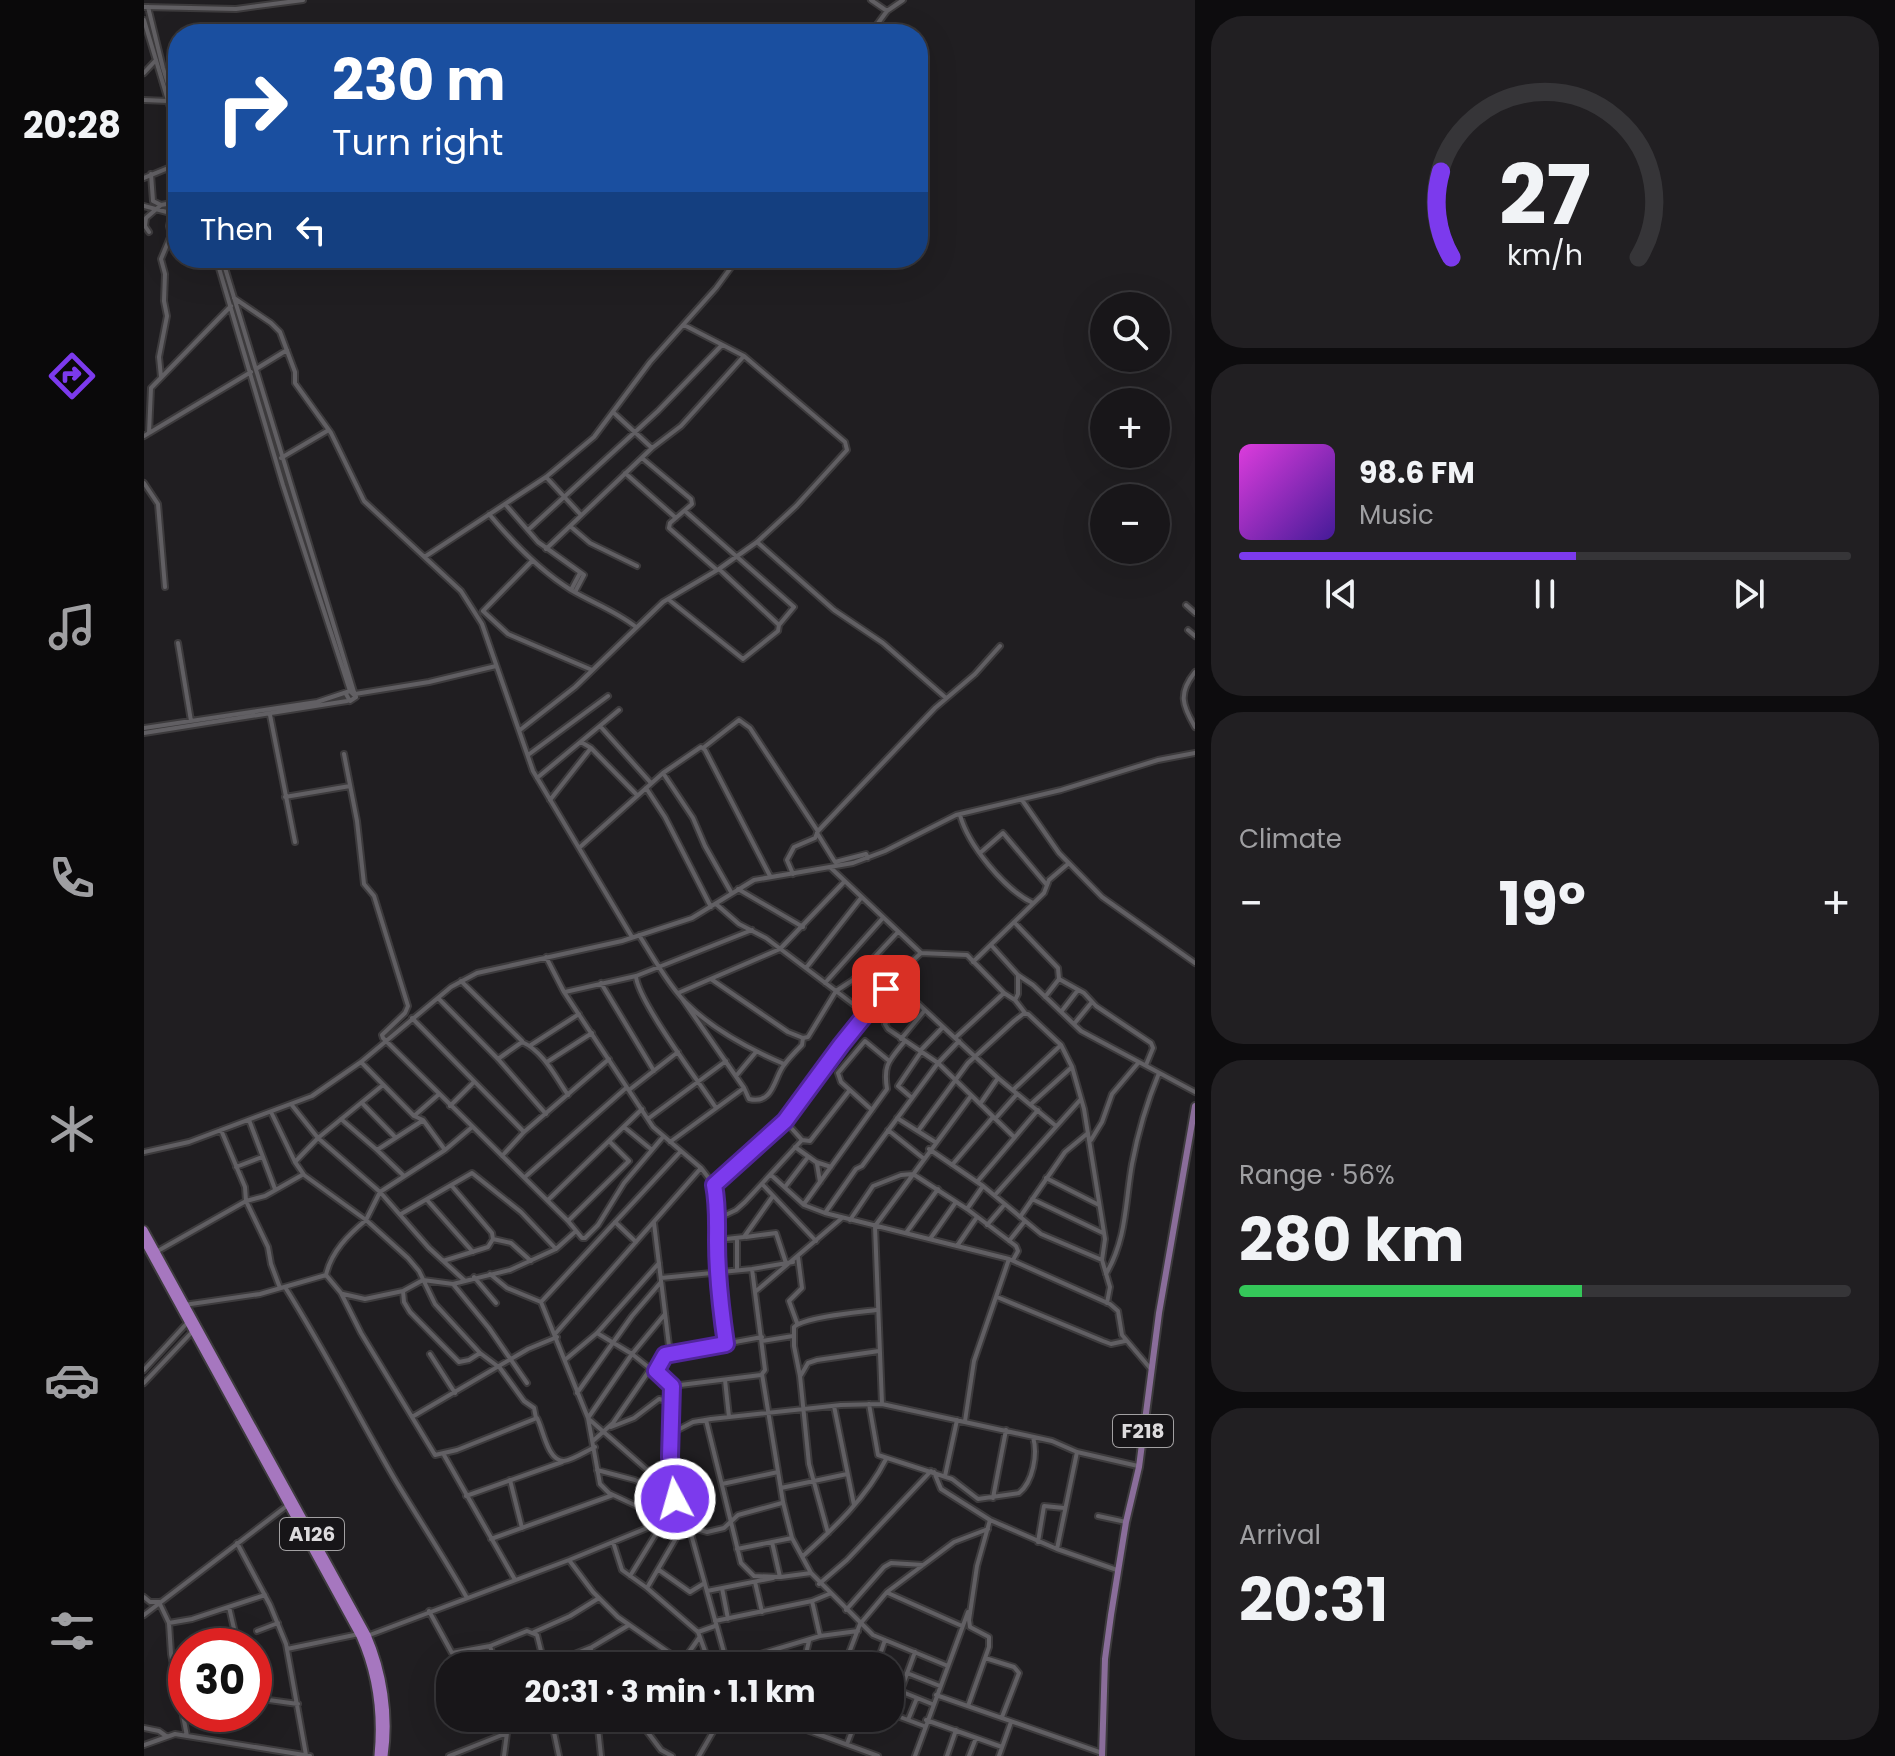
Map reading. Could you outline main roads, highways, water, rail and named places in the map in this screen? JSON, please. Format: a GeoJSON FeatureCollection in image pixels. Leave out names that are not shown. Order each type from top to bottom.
{"type":"FeatureCollection","features":[{"type":"Feature","properties":{"kind":"highway","name":"A126"},"geometry":{"type":"LineString","coordinates":[[144,1230],[192,1324],[363,1635],[375,1681],[380,1721],[378,1756]]}},
{"type":"Feature","properties":{"kind":"highway","name":"A126"},"geometry":{"type":"LineString","coordinates":[[144,1241],[378,1666],[385,1707],[384,1756]]}},
{"type":"Feature","properties":{"kind":"main road","name":"F218"},"geometry":{"type":"LineString","coordinates":[[1102,1754],[1105,1659],[1126,1522],[1139,1467],[1150,1368],[1195,1106]]}}]}
